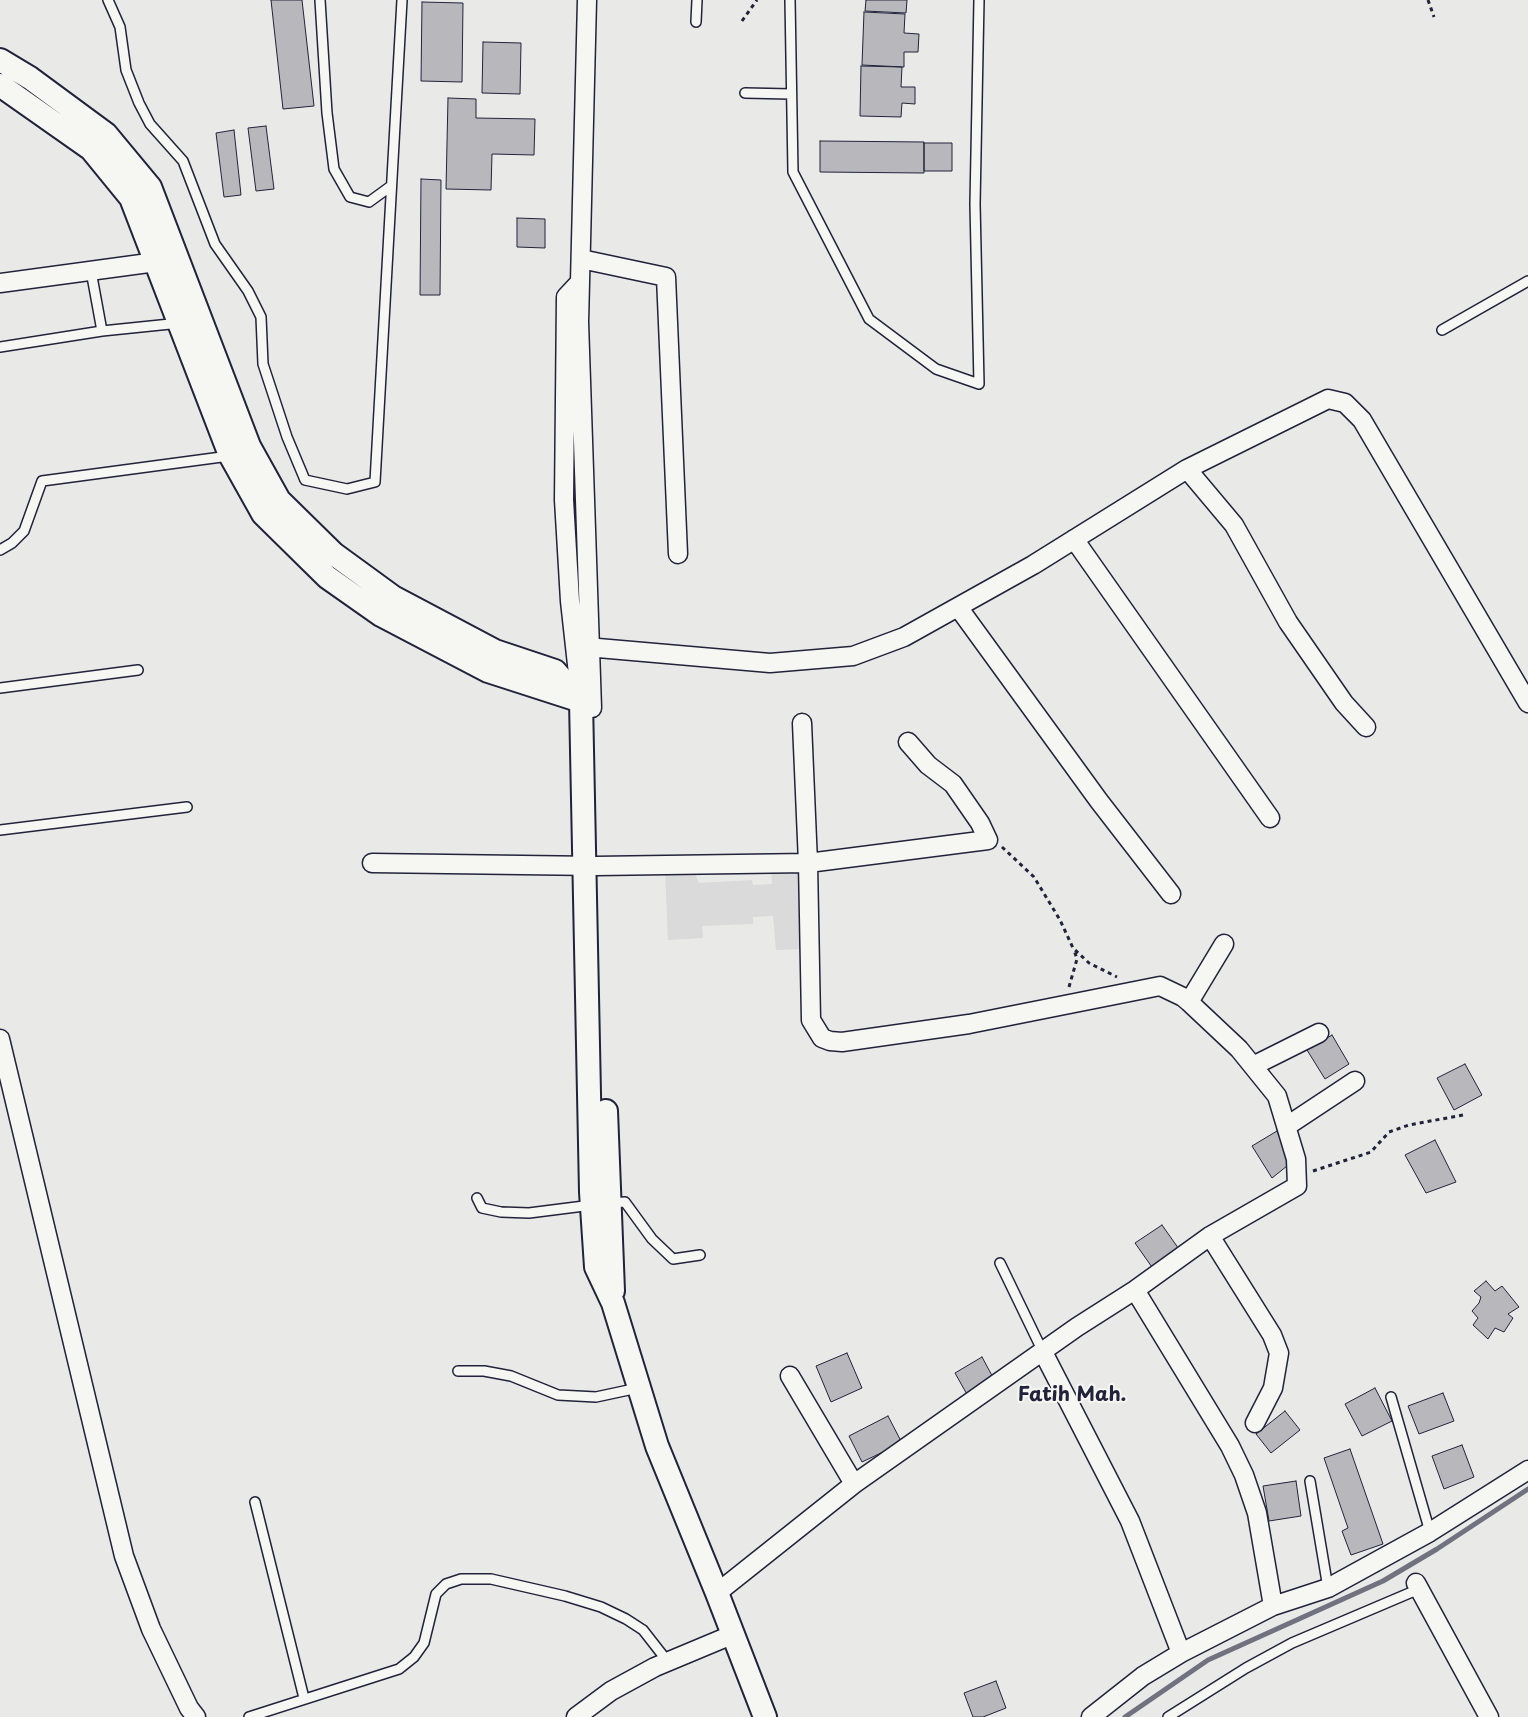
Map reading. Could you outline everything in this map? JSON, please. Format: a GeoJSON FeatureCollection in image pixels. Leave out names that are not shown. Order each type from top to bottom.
{"type":"FeatureCollection","features":[{"type":"Feature","properties":{"kind":"street"},"geometry":{"type":"LineString","coordinates":[[587,0],[580,282],[566,297],[564,500],[570,601],[583,647],[587,704],[590,866],[601,1204],[596,1267],[613,1303],[638,1388],[658,1446],[718,1592],[765,1717]]}},
{"type":"Feature","properties":{"kind":"street"},"geometry":{"type":"LineString","coordinates":[[0,60],[30,78],[106,134],[150,187],[263,514],[328,577],[381,615],[488,671],[587,704]]}},
{"type":"Feature","properties":{"kind":"street"},"geometry":{"type":"LineString","coordinates":[[0,85],[91,149],[131,198],[180,323],[240,451]]}},
{"type":"Feature","properties":{"kind":"street"},"geometry":{"type":"LineString","coordinates":[[581,259],[666,277],[678,554]]}},
{"type":"Feature","properties":{"kind":"street"},"geometry":{"type":"LineString","coordinates":[[0,283],[156,262]]}},
{"type":"Feature","properties":{"kind":"street"},"geometry":{"type":"LineString","coordinates":[[583,647],[770,663],[853,656],[904,637],[1074,539],[1187,468],[1328,398],[1345,403],[1362,420],[1528,703]]}},
{"type":"Feature","properties":{"kind":"street"},"geometry":{"type":"LineString","coordinates":[[1187,468],[1234,525],[1288,622],[1344,703],[1366,727]]}},
{"type":"Feature","properties":{"kind":"street"},"geometry":{"type":"LineString","coordinates":[[1074,539],[1270,818]]}},
{"type":"Feature","properties":{"kind":"street"},"geometry":{"type":"LineString","coordinates":[[958,606],[1099,801],[1171,894]]}},
{"type":"Feature","properties":{"kind":"street"},"geometry":{"type":"LineString","coordinates":[[718,1592],[854,1484],[1077,1327],[1135,1290],[1210,1236],[1297,1186],[1296,1159],[1277,1096],[1239,1049],[1189,1002],[1160,986],[969,1024],[842,1042],[822,1038],[811,1020],[808,863],[802,723]]}},
{"type":"Feature","properties":{"kind":"street"},"geometry":{"type":"LineString","coordinates":[[372,863],[590,866],[808,863],[988,840],[980,823],[952,784],[928,765],[908,742]]}},
{"type":"Feature","properties":{"kind":"street"},"geometry":{"type":"LineString","coordinates":[[1189,1002],[1224,944]]}},
{"type":"Feature","properties":{"kind":"street"},"geometry":{"type":"LineString","coordinates":[[1253,1066],[1319,1033]]}},
{"type":"Feature","properties":{"kind":"street"},"geometry":{"type":"LineString","coordinates":[[0,1039],[124,1556],[150,1629],[189,1708],[196,1717]]}},
{"type":"Feature","properties":{"kind":"street"},"geometry":{"type":"LineString","coordinates":[[1287,1126],[1355,1080]]}},
{"type":"Feature","properties":{"kind":"street"},"geometry":{"type":"LineString","coordinates":[[1210,1236],[1272,1335],[1279,1353],[1272,1388],[1255,1423]]}},
{"type":"Feature","properties":{"kind":"street"},"geometry":{"type":"LineString","coordinates":[[1135,1290],[1230,1446],[1244,1475],[1257,1513],[1273,1606]]}},
{"type":"Feature","properties":{"kind":"street"},"geometry":{"type":"LineString","coordinates":[[1043,1352],[1130,1521],[1181,1653]]}},
{"type":"Feature","properties":{"kind":"street"},"geometry":{"type":"LineString","coordinates":[[790,1376],[854,1484]]}},
{"type":"Feature","properties":{"kind":"street"},"geometry":{"type":"LineString","coordinates":[[1091,1717],[1143,1676],[1181,1653],[1273,1606],[1328,1588],[1398,1553],[1528,1470]]}},
{"type":"Feature","properties":{"kind":"street"},"geometry":{"type":"LineString","coordinates":[[1417,1586],[1489,1717]]}},
{"type":"Feature","properties":{"kind":"street"},"geometry":{"type":"LineString","coordinates":[[576,1717],[611,1691],[668,1662],[734,1634]]}},
{"type":"Feature","properties":{"kind":"lane"},"geometry":{"type":"LineString","coordinates":[[108,0],[120,27],[126,70],[139,103],[150,124],[183,161],[215,244],[248,292],[261,317],[263,364],[287,437],[305,480],[347,490],[375,482],[402,0]]}},
{"type":"Feature","properties":{"kind":"lane"},"geometry":{"type":"LineString","coordinates":[[320,0],[327,113],[334,169],[350,197],[369,202],[391,186]]}},
{"type":"Feature","properties":{"kind":"lane"},"geometry":{"type":"LineString","coordinates":[[696,22],[697,0]]}},
{"type":"Feature","properties":{"kind":"lane"},"geometry":{"type":"LineString","coordinates":[[790,0],[793,172],[869,319],[936,369],[979,384],[975,204],[979,0]]}},
{"type":"Feature","properties":{"kind":"lane"},"geometry":{"type":"LineString","coordinates":[[746,93],[792,94]]}},
{"type":"Feature","properties":{"kind":"lane"},"geometry":{"type":"LineString","coordinates":[[91,271],[102,331]]}},
{"type":"Feature","properties":{"kind":"lane"},"geometry":{"type":"LineString","coordinates":[[1442,330],[1528,281]]}},
{"type":"Feature","properties":{"kind":"lane"},"geometry":{"type":"LineString","coordinates":[[0,347],[102,331],[180,323]]}},
{"type":"Feature","properties":{"kind":"lane"},"geometry":{"type":"LineString","coordinates":[[0,550],[12,543],[24,531],[42,481],[240,451]]}},
{"type":"Feature","properties":{"kind":"lane"},"geometry":{"type":"LineString","coordinates":[[0,688],[138,670]]}},
{"type":"Feature","properties":{"kind":"lane"},"geometry":{"type":"LineString","coordinates":[[0,830],[187,807]]}},
{"type":"Feature","properties":{"kind":"lane"},"geometry":{"type":"LineString","coordinates":[[476,1198],[482,1208],[501,1212],[529,1213],[625,1202],[652,1239],[673,1259],[700,1255]]}},
{"type":"Feature","properties":{"kind":"lane"},"geometry":{"type":"LineString","coordinates":[[1000,1263],[1043,1352]]}},
{"type":"Feature","properties":{"kind":"lane"},"geometry":{"type":"LineString","coordinates":[[458,1371],[484,1371],[511,1376],[558,1395],[596,1397],[638,1388]]}},
{"type":"Feature","properties":{"kind":"lane"},"geometry":{"type":"LineString","coordinates":[[1391,1397],[1430,1532]]}},
{"type":"Feature","properties":{"kind":"lane"},"geometry":{"type":"LineString","coordinates":[[1310,1481],[1328,1588]]}},
{"type":"Feature","properties":{"kind":"lane"},"geometry":{"type":"LineString","coordinates":[[255,1502],[304,1698]]}},
{"type":"Feature","properties":{"kind":"lane"},"geometry":{"type":"LineString","coordinates":[[249,1717],[304,1698],[390,1673],[407,1664],[419,1651],[427,1635],[436,1594],[446,1584],[461,1579],[491,1579],[565,1596],[601,1607],[643,1630],[668,1662]]}},
{"type":"Feature","properties":{"kind":"lane"},"geometry":{"type":"LineString","coordinates":[[1168,1717],[1246,1668],[1292,1643],[1417,1586]]}},
{"type":"Feature","properties":{"kind":"path"},"geometry":{"type":"LineString","coordinates":[[742,21],[756,0]]}},
{"type":"Feature","properties":{"kind":"path"},"geometry":{"type":"LineString","coordinates":[[1428,0],[1434,17]]}},
{"type":"Feature","properties":{"kind":"path"},"geometry":{"type":"LineString","coordinates":[[988,840],[1006,849],[1034,878],[1060,920],[1077,959],[1075,972],[1069,988],[1047,1008]]}},
{"type":"Feature","properties":{"kind":"path"},"geometry":{"type":"LineString","coordinates":[[1073,948],[1089,963],[1140,990]]}},
{"type":"Feature","properties":{"kind":"path"},"geometry":{"type":"LineString","coordinates":[[1297,1176],[1371,1152],[1389,1132],[1409,1125],[1463,1115]]}},
{"type":"Feature","properties":{"kind":"shaded area"},"geometry":{"type":"Polygon","coordinates":[[[799,864],[803,949],[776,950],[773,916],[753,917],[753,924],[702,926],[703,938],[668,940],[665,870],[693,869],[699,883],[752,880],[753,885],[772,884],[771,866],[799,864]]]}},
{"type":"Feature","properties":{"kind":"building"},"geometry":{"type":"Polygon","coordinates":[[[271,0],[302,0],[314,106],[283,109],[271,0]]]}},
{"type":"Feature","properties":{"kind":"building"},"geometry":{"type":"Polygon","coordinates":[[[866,0],[907,0],[906,13],[865,11],[866,0]]]}},
{"type":"Feature","properties":{"kind":"building"},"geometry":{"type":"Polygon","coordinates":[[[422,2],[463,3],[462,82],[421,81],[422,2]]]}},
{"type":"Feature","properties":{"kind":"building"},"geometry":{"type":"Polygon","coordinates":[[[864,12],[905,14],[904,33],[919,34],[918,52],[904,52],[904,67],[862,65],[864,12]]]}},
{"type":"Feature","properties":{"kind":"building"},"geometry":{"type":"Polygon","coordinates":[[[483,42],[521,43],[520,94],[482,93],[483,42]]]}},
{"type":"Feature","properties":{"kind":"building"},"geometry":{"type":"Polygon","coordinates":[[[861,66],[902,67],[901,87],[915,87],[915,104],[902,103],[901,117],[860,116],[861,66]]]}},
{"type":"Feature","properties":{"kind":"building"},"geometry":{"type":"Polygon","coordinates":[[[448,98],[476,99],[476,118],[535,119],[534,155],[492,154],[491,190],[446,189],[448,98]]]}},
{"type":"Feature","properties":{"kind":"building"},"geometry":{"type":"Polygon","coordinates":[[[266,126],[274,189],[256,191],[248,128],[266,126]]]}},
{"type":"Feature","properties":{"kind":"building"},"geometry":{"type":"Polygon","coordinates":[[[234,130],[241,195],[224,197],[216,133],[234,130]]]}},
{"type":"Feature","properties":{"kind":"building"},"geometry":{"type":"Polygon","coordinates":[[[820,141],[924,142],[924,173],[820,172],[820,141]]]}},
{"type":"Feature","properties":{"kind":"building"},"geometry":{"type":"Polygon","coordinates":[[[924,143],[952,143],[952,171],[924,171],[924,143]]]}},
{"type":"Feature","properties":{"kind":"building"},"geometry":{"type":"Polygon","coordinates":[[[421,179],[441,180],[440,295],[420,295],[421,179]]]}},
{"type":"Feature","properties":{"kind":"building"},"geometry":{"type":"Polygon","coordinates":[[[517,218],[545,219],[545,248],[517,247],[517,218]]]}},
{"type":"Feature","properties":{"kind":"building"},"geometry":{"type":"Polygon","coordinates":[[[1332,1035],[1349,1064],[1325,1079],[1307,1050],[1332,1035]]]}},
{"type":"Feature","properties":{"kind":"building"},"geometry":{"type":"Polygon","coordinates":[[[1465,1064],[1482,1095],[1454,1110],[1437,1078],[1465,1064]]]}},
{"type":"Feature","properties":{"kind":"building"},"geometry":{"type":"Polygon","coordinates":[[[1277,1131],[1292,1162],[1272,1178],[1252,1146],[1277,1131]]]}},
{"type":"Feature","properties":{"kind":"building"},"geometry":{"type":"Polygon","coordinates":[[[1435,1140],[1456,1182],[1426,1193],[1405,1155],[1435,1140]]]}},
{"type":"Feature","properties":{"kind":"building"},"geometry":{"type":"Polygon","coordinates":[[[1162,1225],[1181,1252],[1154,1270],[1135,1243],[1162,1225]]]}},
{"type":"Feature","properties":{"kind":"building"},"geometry":{"type":"Polygon","coordinates":[[[1486,1281],[1495,1291],[1502,1286],[1519,1307],[1508,1314],[1513,1318],[1504,1332],[1495,1328],[1488,1339],[1473,1325],[1478,1318],[1472,1311],[1479,1303],[1481,1297],[1474,1291],[1486,1281]]]}},
{"type":"Feature","properties":{"kind":"building"},"geometry":{"type":"Polygon","coordinates":[[[847,1353],[862,1388],[831,1402],[816,1366],[847,1353]]]}},
{"type":"Feature","properties":{"kind":"building"},"geometry":{"type":"Polygon","coordinates":[[[982,1357],[996,1383],[969,1398],[955,1373],[982,1357]]]}},
{"type":"Feature","properties":{"kind":"building"},"geometry":{"type":"Polygon","coordinates":[[[1375,1388],[1392,1421],[1362,1436],[1345,1404],[1375,1388]]]}},
{"type":"Feature","properties":{"kind":"building"},"geometry":{"type":"Polygon","coordinates":[[[1443,1393],[1454,1421],[1419,1434],[1408,1406],[1443,1393]]]}},
{"type":"Feature","properties":{"kind":"building"},"geometry":{"type":"Polygon","coordinates":[[[1285,1411],[1300,1430],[1271,1453],[1256,1434],[1285,1411]]]}},
{"type":"Feature","properties":{"kind":"building"},"geometry":{"type":"Polygon","coordinates":[[[888,1416],[902,1443],[862,1462],[849,1436],[888,1416]]]}},
{"type":"Feature","properties":{"kind":"building"},"geometry":{"type":"Polygon","coordinates":[[[1462,1445],[1474,1477],[1444,1489],[1432,1456],[1462,1445]]]}},
{"type":"Feature","properties":{"kind":"building"},"geometry":{"type":"Polygon","coordinates":[[[1350,1449],[1383,1544],[1351,1555],[1342,1531],[1348,1528],[1324,1458],[1350,1449]]]}},
{"type":"Feature","properties":{"kind":"building"},"geometry":{"type":"Polygon","coordinates":[[[1296,1481],[1301,1516],[1269,1521],[1263,1486],[1296,1481]]]}},
{"type":"Feature","properties":{"kind":"building"},"geometry":{"type":"Polygon","coordinates":[[[996,1681],[1006,1708],[983,1717],[973,1717],[964,1693],[996,1681]]]}},
{"type":"Feature","properties":{"kind":"waterway"},"geometry":{"type":"LineString","coordinates":[[1125,1717],[1208,1660],[1383,1581],[1437,1549],[1528,1489]]}},
{"type":"Feature","properties":{"kind":"district","name":"Fatih Mah."},"geometry":{"type":"Point","coordinates":[1072,1395]}}]}
